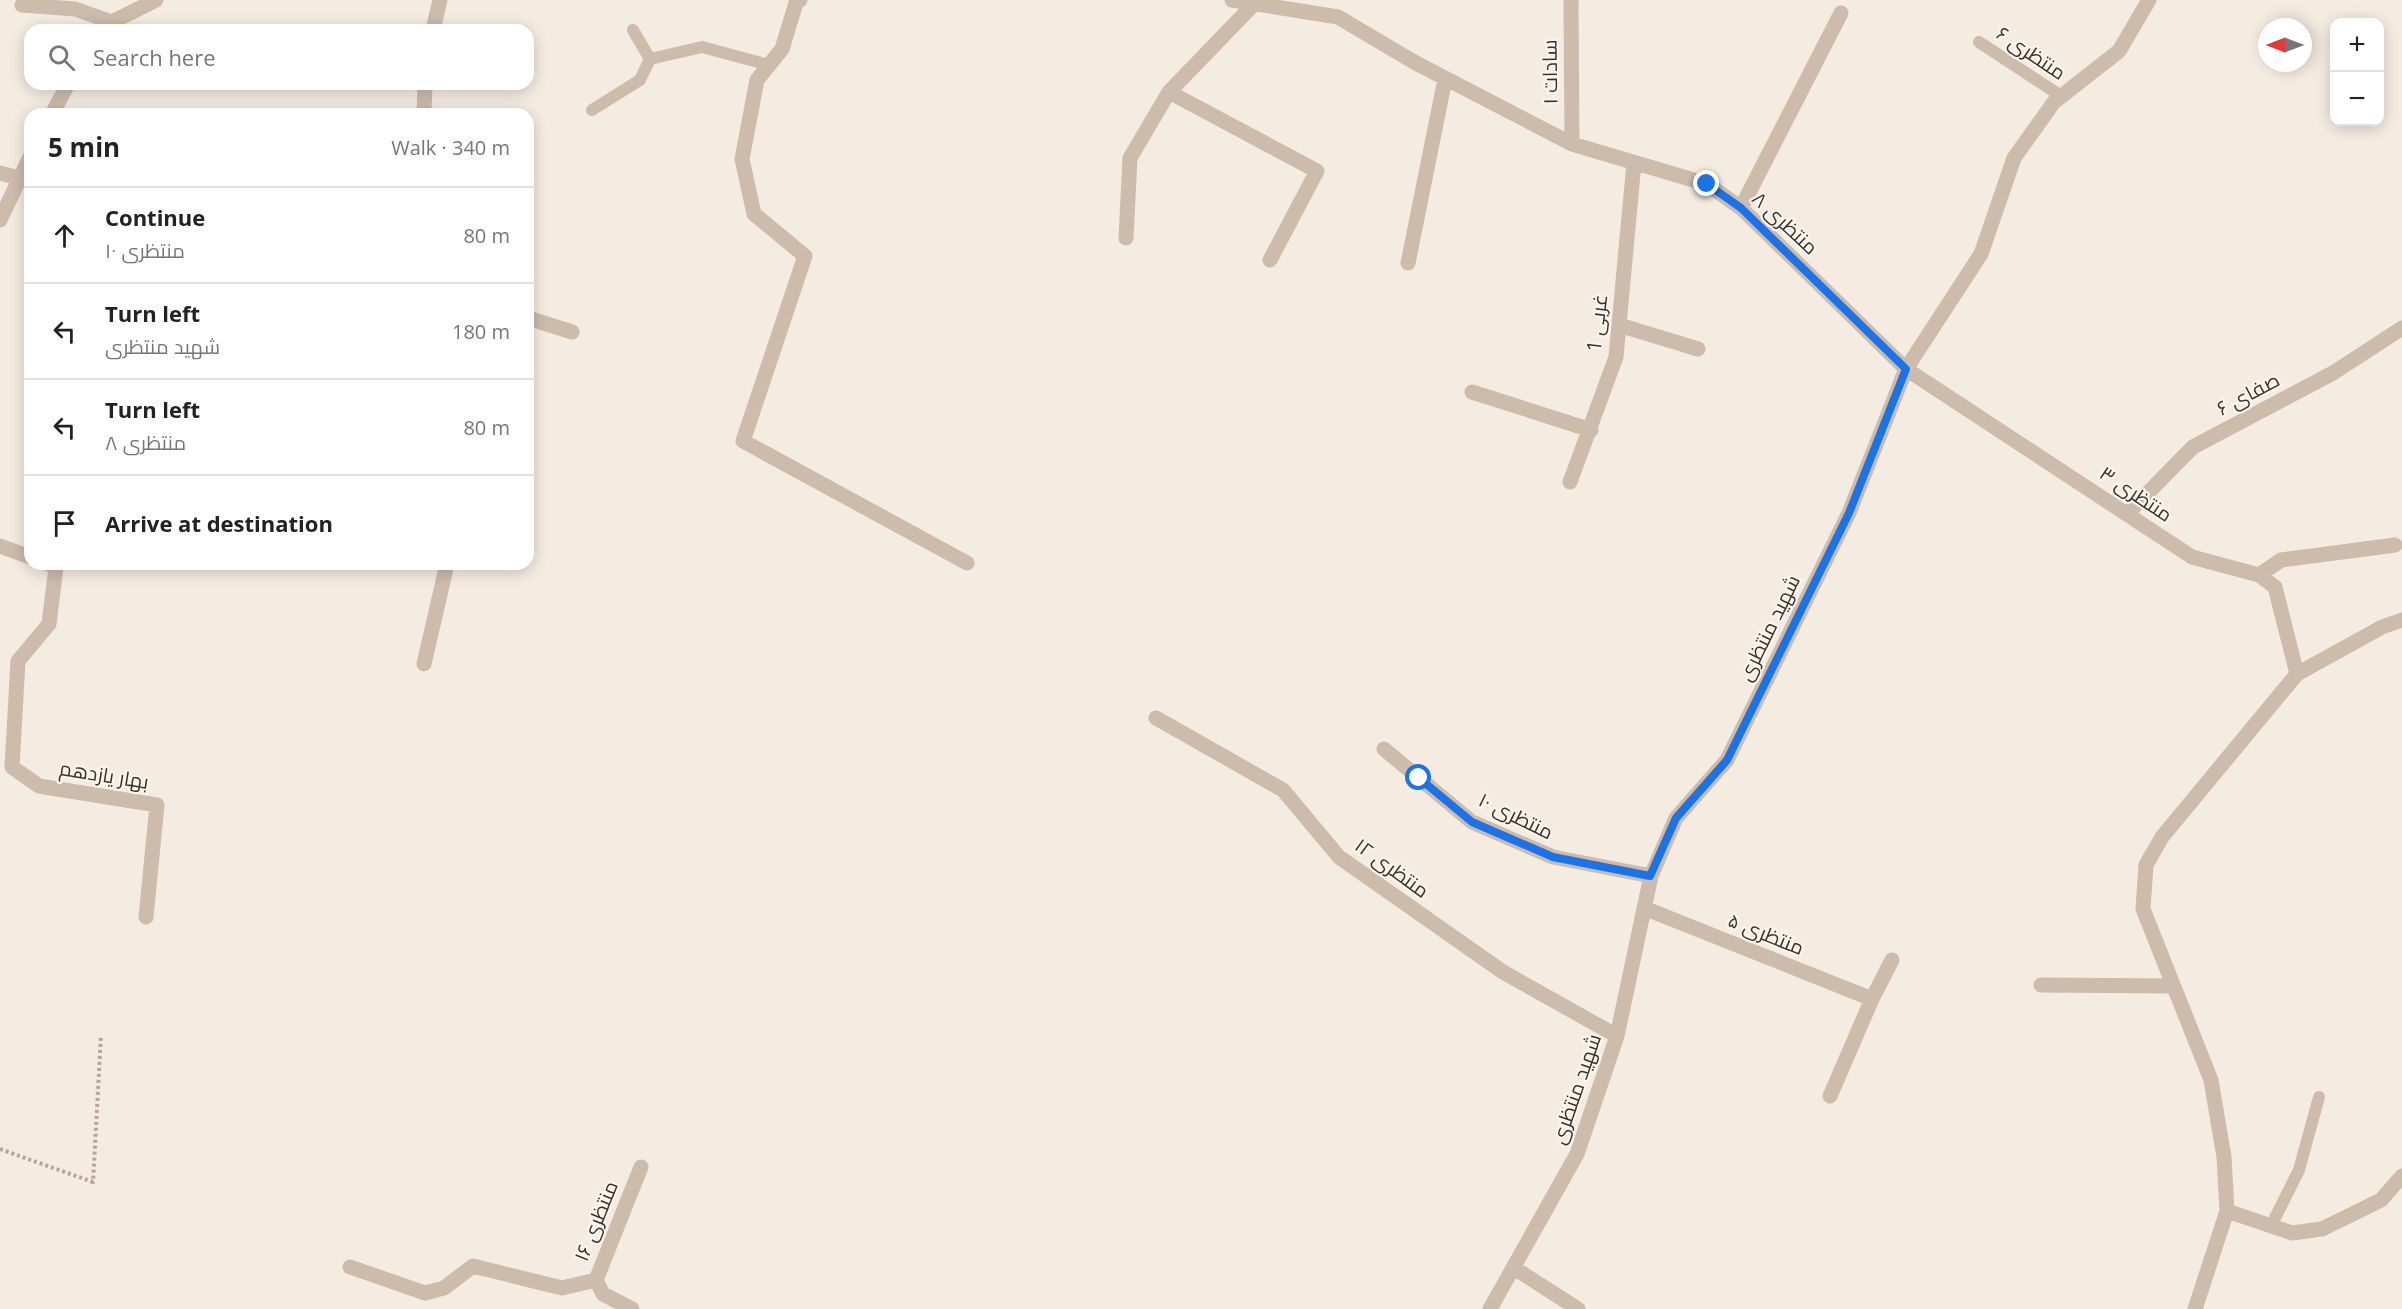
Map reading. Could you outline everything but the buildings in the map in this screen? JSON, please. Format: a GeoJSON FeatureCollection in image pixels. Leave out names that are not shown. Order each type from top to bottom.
{"type":"FeatureCollection","features":[{"type":"Feature","properties":{"kind":"street"},"geometry":{"type":"LineString","coordinates":[[435,24],[440,0]]}},
{"type":"Feature","properties":{"kind":"street"},"geometry":{"type":"LineString","coordinates":[[800,0],[796,3],[782,50],[757,80],[742,159],[754,214],[805,256],[743,441],[967,563]]}},
{"type":"Feature","properties":{"kind":"street","name":"منتظری ۸"},"geometry":{"type":"LineString","coordinates":[[1232,0],[1338,17],[1445,79],[1572,144],[1707,184],[1741,208],[1906,369]]}},
{"type":"Feature","properties":{"kind":"street","name":"سادات ۱"},"geometry":{"type":"LineString","coordinates":[[1571,0],[1572,144]]}},
{"type":"Feature","properties":{"kind":"street","name":"شهید منتظری"},"geometry":{"type":"LineString","coordinates":[[1490,1309],[1577,1154],[1617,1036],[1650,876],[1676,818],[1727,760],[1849,513],[1906,369],[1981,254],[2014,158],[2054,102],[2119,51],[2150,0]]}},
{"type":"Feature","properties":{"kind":"street"},"geometry":{"type":"LineString","coordinates":[[112,24],[146,2]]}},
{"type":"Feature","properties":{"kind":"street"},"geometry":{"type":"LineString","coordinates":[[1126,238],[1130,158],[1169,92],[1255,3]]}},
{"type":"Feature","properties":{"kind":"street"},"geometry":{"type":"LineString","coordinates":[[22,5],[75,9],[105,24]]}},
{"type":"Feature","properties":{"kind":"street"},"geometry":{"type":"LineString","coordinates":[[1741,208],[1840,13]]}},
{"type":"Feature","properties":{"kind":"street"},"geometry":{"type":"LineString","coordinates":[[1407,263],[1445,79]]}},
{"type":"Feature","properties":{"kind":"street"},"geometry":{"type":"LineString","coordinates":[[55,108],[65,90]]}},
{"type":"Feature","properties":{"kind":"street"},"geometry":{"type":"LineString","coordinates":[[424,108],[425,90]]}},
{"type":"Feature","properties":{"kind":"street"},"geometry":{"type":"LineString","coordinates":[[1169,92],[1317,171],[1270,260]]}},
{"type":"Feature","properties":{"kind":"street","name":"غربی 1"},"geometry":{"type":"LineString","coordinates":[[1570,482],[1616,357],[1634,163]]}},
{"type":"Feature","properties":{"kind":"street"},"geometry":{"type":"LineString","coordinates":[[0,220],[24,168]]}},
{"type":"Feature","properties":{"kind":"street"},"geometry":{"type":"LineString","coordinates":[[0,173],[19,178]]}},
{"type":"Feature","properties":{"kind":"street"},"geometry":{"type":"LineString","coordinates":[[534,320],[572,332]]}},
{"type":"Feature","properties":{"kind":"street"},"geometry":{"type":"LineString","coordinates":[[1619,325],[1698,349]]}},
{"type":"Feature","properties":{"kind":"street","name":"صفای ۶"},"geometry":{"type":"LineString","coordinates":[[2128,513],[2193,447],[2333,372],[2402,328]]}},
{"type":"Feature","properties":{"kind":"street","name":"منتظری ۳"},"geometry":{"type":"LineString","coordinates":[[1906,369],[2192,557],[2259,575]]}},
{"type":"Feature","properties":{"kind":"street"},"geometry":{"type":"LineString","coordinates":[[1472,393],[1591,430]]}},
{"type":"Feature","properties":{"kind":"street"},"geometry":{"type":"LineString","coordinates":[[2297,674],[2275,587],[2259,575],[2281,560],[2395,545]]}},
{"type":"Feature","properties":{"kind":"street"},"geometry":{"type":"LineString","coordinates":[[0,546],[24,555]]}},
{"type":"Feature","properties":{"kind":"street","name":"بهار یازدهم"},"geometry":{"type":"LineString","coordinates":[[56,570],[49,624],[18,661],[12,767],[39,786],[158,805],[146,917]]}},
{"type":"Feature","properties":{"kind":"street"},"geometry":{"type":"LineString","coordinates":[[424,664],[446,570]]}},
{"type":"Feature","properties":{"kind":"street"},"geometry":{"type":"LineString","coordinates":[[2195,1309],[2227,1211],[2224,1157],[2211,1080],[2143,909],[2146,865],[2162,837],[2297,674],[2382,627],[2402,620]]}},
{"type":"Feature","properties":{"kind":"street","name":"منتظری ۱۲"},"geometry":{"type":"LineString","coordinates":[[1156,718],[1283,790],[1339,857],[1503,972],[1617,1036]]}},
{"type":"Feature","properties":{"kind":"street","name":"منتظری ۱۰"},"geometry":{"type":"LineString","coordinates":[[1384,749],[1472,822],[1553,857],[1650,876]]}},
{"type":"Feature","properties":{"kind":"street","name":"منتظری ۵"},"geometry":{"type":"LineString","coordinates":[[1644,908],[1872,999]]}},
{"type":"Feature","properties":{"kind":"street"},"geometry":{"type":"LineString","coordinates":[[1830,1096],[1872,999],[1892,960]]}},
{"type":"Feature","properties":{"kind":"street"},"geometry":{"type":"LineString","coordinates":[[2041,985],[2173,986]]}},
{"type":"Feature","properties":{"kind":"street","name":"منتظری ۱۶"},"geometry":{"type":"LineString","coordinates":[[632,1309],[603,1294],[596,1280],[641,1167]]}},
{"type":"Feature","properties":{"kind":"street"},"geometry":{"type":"LineString","coordinates":[[2227,1211],[2292,1233],[2322,1229],[2381,1200],[2402,1176]]}},
{"type":"Feature","properties":{"kind":"street"},"geometry":{"type":"LineString","coordinates":[[350,1267],[425,1293],[444,1288],[473,1266],[562,1288],[596,1280]]}},
{"type":"Feature","properties":{"kind":"street"},"geometry":{"type":"LineString","coordinates":[[1514,1268],[1578,1309]]}},
{"type":"Feature","properties":{"kind":"lane"},"geometry":{"type":"LineString","coordinates":[[633,30],[650,59]]}},
{"type":"Feature","properties":{"kind":"lane","name":"منتظری ۶"},"geometry":{"type":"LineString","coordinates":[[1979,42],[2061,96]]}},
{"type":"Feature","properties":{"kind":"lane"},"geometry":{"type":"LineString","coordinates":[[592,110],[639,80],[650,59],[702,47],[769,65]]}},
{"type":"Feature","properties":{"kind":"lane"},"geometry":{"type":"LineString","coordinates":[[2271,1226],[2299,1170],[2319,1097]]}},
{"type":"Feature","properties":{"kind":"path"},"geometry":{"type":"LineString","coordinates":[[0,1149],[93,1182],[101,1035]]}},
{"type":"Feature","properties":{"kind":"route"},"geometry":{"type":"LineString","coordinates":[[1419,778],[1472,822],[1553,857],[1650,876],[1676,818],[1727,760],[1849,513],[1906,369],[1741,208],[1707,184]]}}]}
